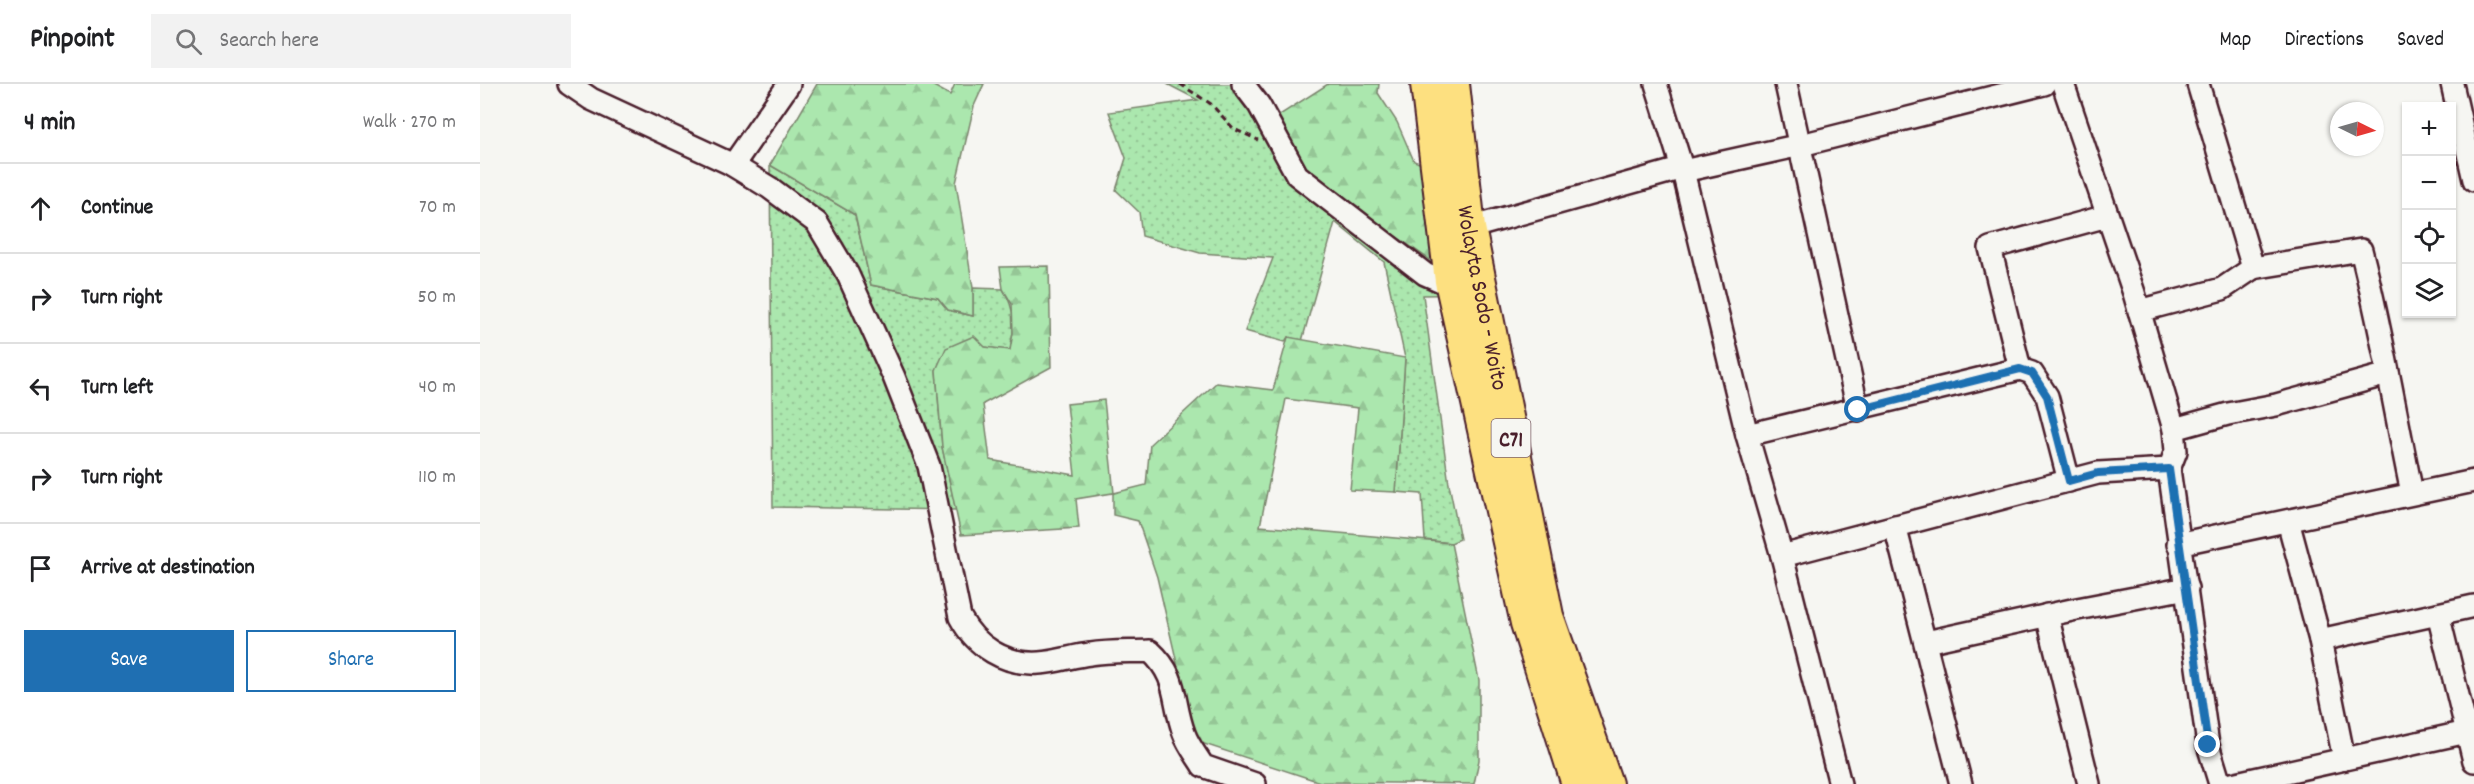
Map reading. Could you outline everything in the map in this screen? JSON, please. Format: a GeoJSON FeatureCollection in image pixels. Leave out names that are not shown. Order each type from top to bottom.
{"type":"FeatureCollection","features":[{"type":"Feature","properties":{"kind":"highway","name":"Wolayta Sodo - Woito"},"geometry":{"type":"LineString","coordinates":[[1427,84],[1451,281],[1527,623],[1578,784]]}},
{"type":"Feature","properties":{"kind":"highway","name":"Wolayta Sodo - Woito"},"geometry":{"type":"LineString","coordinates":[[1453,84],[1469,228],[1547,616],[1606,784]]}},
{"type":"Feature","properties":{"kind":"street"},"geometry":{"type":"LineString","coordinates":[[569,84],[591,99],[733,165],[770,188],[817,223],[849,275],[894,377],[929,466],[952,584],[960,617],[968,631],[1006,660],[1039,663],[1092,653],[1150,651],[1163,663],[1176,693],[1184,734],[1203,766],[1255,784]]}},
{"type":"Feature","properties":{"kind":"street"},"geometry":{"type":"LineString","coordinates":[[733,165],[789,84]]}},
{"type":"Feature","properties":{"kind":"street"},"geometry":{"type":"LineString","coordinates":[[1243,84],[1259,105],[1297,175],[1425,274],[1451,281]]}},
{"type":"Feature","properties":{"kind":"street"},"geometry":{"type":"LineString","coordinates":[[1656,84],[1683,171],[1747,435],[1782,556],[1840,784]]}},
{"type":"Feature","properties":{"kind":"street"},"geometry":{"type":"LineString","coordinates":[[1786,84],[1858,410]]}},
{"type":"Feature","properties":{"kind":"street"},"geometry":{"type":"LineString","coordinates":[[1469,228],[1676,170],[1683,171],[1801,145],[2044,84]]}},
{"type":"Feature","properties":{"kind":"street"},"geometry":{"type":"LineString","coordinates":[[2063,84],[2139,311],[2174,429],[2176,451],[2169,469],[2178,544],[2187,588],[2208,745],[2220,784]]}},
{"type":"Feature","properties":{"kind":"street"},"geometry":{"type":"LineString","coordinates":[[2198,84],[2253,268]]}},
{"type":"Feature","properties":{"kind":"street"},"geometry":{"type":"LineString","coordinates":[[2452,84],[2474,180]]}},
{"type":"Feature","properties":{"kind":"street"},"geometry":{"type":"LineString","coordinates":[[2020,369],[1990,248],[2108,216]]}},
{"type":"Feature","properties":{"kind":"street"},"geometry":{"type":"LineString","coordinates":[[2139,311],[2222,289],[2253,268],[2361,250],[2380,323],[2412,493]]}},
{"type":"Feature","properties":{"kind":"street"},"geometry":{"type":"LineString","coordinates":[[1747,435],[2020,369],[2032,373],[2047,396],[2069,481]]}},
{"type":"Feature","properties":{"kind":"street"},"geometry":{"type":"LineString","coordinates":[[2174,429],[2388,375]]}},
{"type":"Feature","properties":{"kind":"street"},"geometry":{"type":"LineString","coordinates":[[1782,556],[2098,473],[2169,469]]}},
{"type":"Feature","properties":{"kind":"street"},"geometry":{"type":"LineString","coordinates":[[2178,544],[2474,481]]}},
{"type":"Feature","properties":{"kind":"street"},"geometry":{"type":"LineString","coordinates":[[2288,521],[2320,640],[2344,759]]}},
{"type":"Feature","properties":{"kind":"street"},"geometry":{"type":"LineString","coordinates":[[1894,526],[1926,642],[1961,784]]}},
{"type":"Feature","properties":{"kind":"street"},"geometry":{"type":"LineString","coordinates":[[1926,642],[2047,615],[2187,588]]}},
{"type":"Feature","properties":{"kind":"street"},"geometry":{"type":"LineString","coordinates":[[2320,640],[2474,606]]}},
{"type":"Feature","properties":{"kind":"street"},"geometry":{"type":"LineString","coordinates":[[2438,614],[2474,761]]}},
{"type":"Feature","properties":{"kind":"street"},"geometry":{"type":"LineString","coordinates":[[2047,615],[2089,784]]}},
{"type":"Feature","properties":{"kind":"street"},"geometry":{"type":"LineString","coordinates":[[2232,784],[2468,732]]}},
{"type":"Feature","properties":{"kind":"path"},"geometry":{"type":"LineString","coordinates":[[1180,84],[1211,104],[1234,129],[1284,152]]}},
{"type":"Feature","properties":{"kind":"green space"},"geometry":{"type":"Polygon","coordinates":[[[817,84],[930,84],[950,95],[955,84],[984,84],[974,106],[956,183],[973,288],[973,316],[948,310],[938,298],[871,285],[855,215],[770,165],[817,84]]]}},
{"type":"Feature","properties":{"kind":"green space"},"geometry":{"type":"Polygon","coordinates":[[[1167,84],[1249,84],[1278,116],[1292,150],[1313,178],[1447,271],[1473,294],[1423,295],[1449,484],[1460,539],[1451,543],[1425,540],[1422,494],[1396,492],[1405,358],[1384,262],[1335,222],[1302,341],[1288,337],[1285,342],[1245,331],[1273,258],[1200,253],[1142,236],[1139,212],[1116,190],[1126,158],[1109,112],[1198,100],[1167,84]]]}},
{"type":"Feature","properties":{"kind":"green space"},"geometry":{"type":"Polygon","coordinates":[[[1328,84],[1379,84],[1378,93],[1397,122],[1414,161],[1432,168],[1447,272],[1313,178],[1292,150],[1278,116],[1328,84]]]}},
{"type":"Feature","properties":{"kind":"green space"},"geometry":{"type":"Polygon","coordinates":[[[770,165],[855,215],[871,285],[938,298],[948,310],[973,316],[973,288],[1003,289],[1010,304],[1013,319],[1010,351],[985,347],[936,370],[942,447],[956,510],[773,507],[770,165]]]}},
{"type":"Feature","properties":{"kind":"green space"},"geometry":{"type":"Polygon","coordinates":[[[1049,266],[1051,367],[983,404],[990,460],[1075,475],[1067,404],[1104,400],[1114,493],[1146,485],[1150,444],[1216,383],[1273,390],[1288,337],[1405,358],[1396,492],[1350,490],[1358,408],[1286,399],[1260,526],[1451,543],[1479,680],[1479,760],[1474,784],[1320,782],[1195,741],[1157,577],[1138,521],[1113,515],[1113,493],[1076,499],[1079,528],[961,535],[942,447],[936,370],[946,348],[974,336],[985,347],[1010,350],[1013,333],[1012,304],[1003,289],[1000,267],[1049,266]]]}},
{"type":"Feature","properties":{"kind":"route"},"geometry":{"type":"LineString","coordinates":[[1858,410],[2020,369],[2032,373],[2047,396],[2069,481],[2098,473],[2169,469],[2208,745]]}}]}
